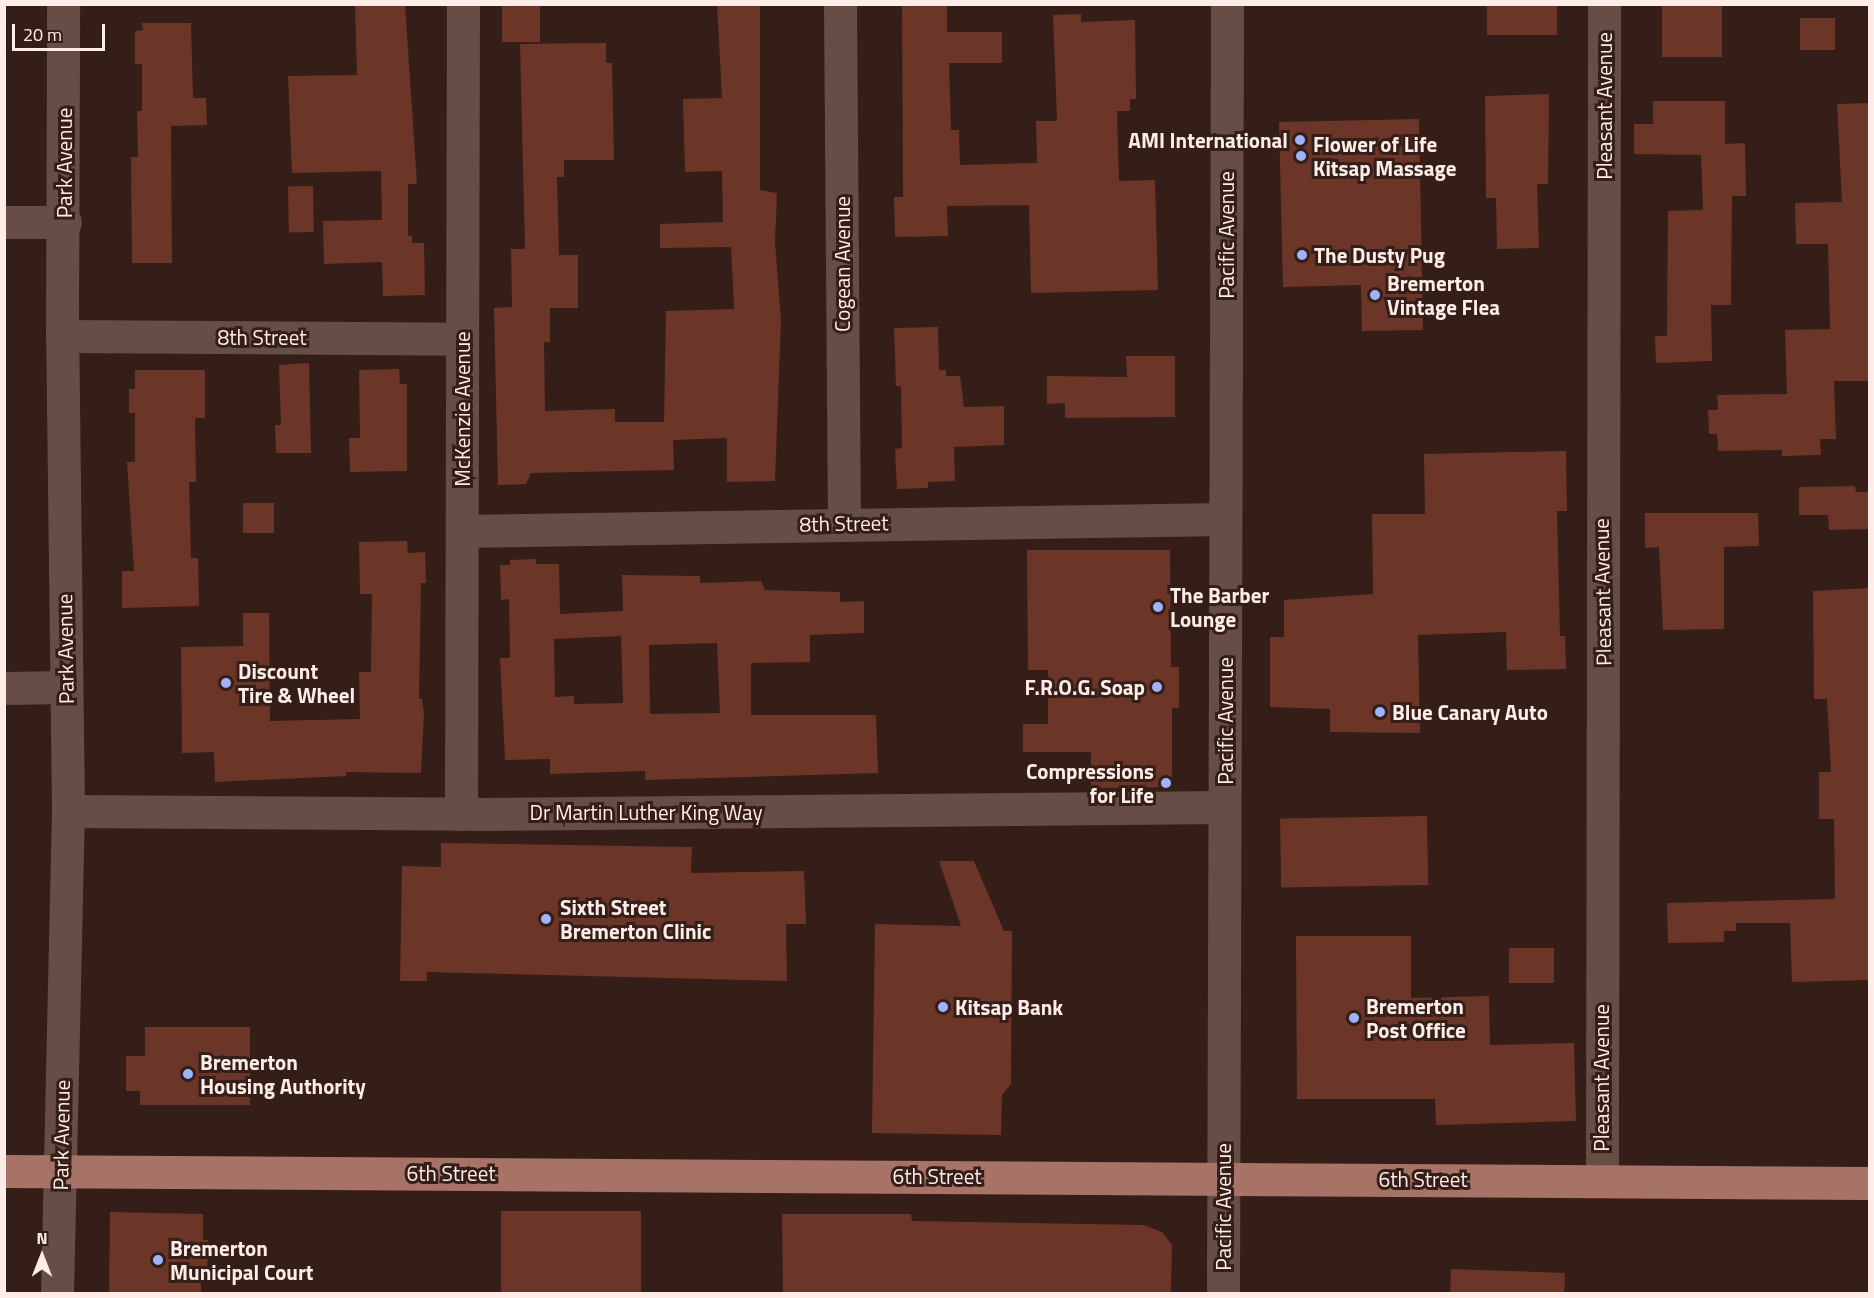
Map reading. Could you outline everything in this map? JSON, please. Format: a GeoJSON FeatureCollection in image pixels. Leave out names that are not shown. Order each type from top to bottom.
{"type":"FeatureCollection","features":[{"type":"Feature","properties":{"kind":"main road","name":"6th Street"},"geometry":{"type":"LineString","coordinates":[[4,1171],[1869,1183]]}},
{"type":"Feature","properties":{"kind":"street","name":"Park Avenue"},"geometry":{"type":"LineString","coordinates":[[57,1293],[68,811],[62,336],[63,4]]}},
{"type":"Feature","properties":{"kind":"street","name":"McKenzie Avenue"},"geometry":{"type":"LineString","coordinates":[[461,814],[463,4]]}},
{"type":"Feature","properties":{"kind":"street","name":"Cogean Avenue"},"geometry":{"type":"LineString","coordinates":[[840,4],[844,523]]}},
{"type":"Feature","properties":{"kind":"street","name":"Pacific Avenue"},"geometry":{"type":"LineString","coordinates":[[1223,1293],[1227,4]]}},
{"type":"Feature","properties":{"kind":"street","name":"Pleasant Avenue"},"geometry":{"type":"LineString","coordinates":[[1602,1180],[1604,4]]}},
{"type":"Feature","properties":{"kind":"street"},"geometry":{"type":"LineString","coordinates":[[4,222],[64,222]]}},
{"type":"Feature","properties":{"kind":"street","name":"8th Street"},"geometry":{"type":"LineString","coordinates":[[62,336],[462,339]]}},
{"type":"Feature","properties":{"kind":"street","name":"8th Street"},"geometry":{"type":"LineString","coordinates":[[462,531],[844,523],[1225,519]]}},
{"type":"Feature","properties":{"kind":"street"},"geometry":{"type":"LineString","coordinates":[[4,688],[66,687]]}},
{"type":"Feature","properties":{"kind":"street","name":"Dr Martin Luther King Way"},"geometry":{"type":"LineString","coordinates":[[68,811],[461,814],[1224,807]]}},
{"type":"Feature","properties":{"kind":"building"},"geometry":{"type":"Polygon","coordinates":[[[355,4],[405,4],[417,184],[408,184],[408,236],[412,236],[412,243],[424,243],[425,295],[383,296],[382,262],[324,264],[323,221],[382,220],[381,171],[292,173],[288,76],[357,75],[355,4]]]}},
{"type":"Feature","properties":{"kind":"building"},"geometry":{"type":"Polygon","coordinates":[[[502,4],[540,4],[540,42],[502,42],[502,4]]]}},
{"type":"Feature","properties":{"kind":"building"},"geometry":{"type":"Polygon","coordinates":[[[717,4],[760,4],[760,190],[777,193],[775,242],[781,319],[775,481],[727,482],[727,438],[673,440],[674,470],[531,473],[526,484],[498,485],[494,308],[512,307],[511,249],[525,249],[520,44],[606,43],[606,63],[612,63],[614,160],[564,160],[564,177],[557,177],[559,255],[578,255],[578,308],[550,308],[550,342],[544,342],[545,411],[615,409],[615,422],[664,422],[666,311],[734,309],[731,247],[660,248],[660,224],[723,222],[722,171],[685,172],[683,99],[722,98],[717,4]]]}},
{"type":"Feature","properties":{"kind":"building"},"geometry":{"type":"Polygon","coordinates":[[[902,4],[947,4],[947,32],[1002,32],[1002,63],[949,63],[951,130],[959,130],[960,165],[1037,163],[1036,121],[1057,121],[1053,15],[1081,14],[1081,22],[1135,20],[1136,99],[1130,99],[1130,111],[1117,111],[1119,181],[1155,180],[1158,290],[1031,293],[1029,205],[947,206],[948,236],[895,237],[894,197],[903,197],[902,4]]]}},
{"type":"Feature","properties":{"kind":"building"},"geometry":{"type":"Polygon","coordinates":[[[1487,4],[1557,4],[1557,35],[1487,35],[1487,4]]]}},
{"type":"Feature","properties":{"kind":"building"},"geometry":{"type":"Polygon","coordinates":[[[1662,4],[1722,4],[1722,57],[1662,57],[1662,4]]]}},
{"type":"Feature","properties":{"kind":"building"},"geometry":{"type":"Polygon","coordinates":[[[1800,18],[1835,18],[1835,50],[1800,50],[1800,18]]]}},
{"type":"Feature","properties":{"kind":"building"},"geometry":{"type":"Polygon","coordinates":[[[142,23],[191,23],[193,98],[206,98],[207,125],[171,126],[172,263],[132,263],[131,157],[138,157],[137,111],[142,111],[142,64],[135,64],[135,31],[143,30],[142,23]]]}},
{"type":"Feature","properties":{"kind":"building"},"geometry":{"type":"Polygon","coordinates":[[[1549,94],[1548,184],[1537,184],[1539,248],[1497,249],[1496,198],[1486,198],[1485,96],[1549,94]]]}},
{"type":"Feature","properties":{"kind":"building"},"geometry":{"type":"Polygon","coordinates":[[[1653,101],[1725,101],[1725,144],[1745,143],[1746,196],[1732,196],[1731,305],[1711,305],[1712,361],[1656,363],[1655,336],[1667,336],[1668,211],[1703,210],[1701,155],[1634,154],[1634,124],[1653,124],[1653,101]]]}},
{"type":"Feature","properties":{"kind":"building"},"geometry":{"type":"Polygon","coordinates":[[[1869,103],[1869,381],[1834,381],[1836,439],[1820,439],[1821,455],[1782,456],[1782,450],[1718,451],[1717,434],[1709,434],[1708,410],[1718,410],[1717,395],[1787,394],[1785,330],[1830,329],[1828,244],[1796,244],[1795,203],[1842,202],[1837,104],[1869,103]]]}},
{"type":"Feature","properties":{"kind":"building"},"geometry":{"type":"Polygon","coordinates":[[[1419,119],[1423,330],[1362,331],[1361,285],[1283,287],[1279,122],[1419,119]]]}},
{"type":"Feature","properties":{"kind":"building"},"geometry":{"type":"Polygon","coordinates":[[[288,186],[313,186],[314,232],[289,232],[288,186]]]}},
{"type":"Feature","properties":{"kind":"building"},"geometry":{"type":"Polygon","coordinates":[[[938,327],[939,370],[946,370],[946,376],[960,376],[964,407],[1004,406],[1004,445],[954,447],[955,481],[928,482],[928,488],[897,489],[895,449],[902,448],[901,386],[896,386],[894,328],[938,327]]]}},
{"type":"Feature","properties":{"kind":"building"},"geometry":{"type":"Polygon","coordinates":[[[1126,356],[1175,356],[1175,417],[1065,418],[1065,403],[1047,404],[1047,376],[1127,377],[1126,356]]]}},
{"type":"Feature","properties":{"kind":"building"},"geometry":{"type":"Polygon","coordinates":[[[309,363],[311,453],[276,453],[275,425],[281,425],[279,365],[309,363]]]}},
{"type":"Feature","properties":{"kind":"building"},"geometry":{"type":"Polygon","coordinates":[[[399,369],[400,384],[407,384],[407,471],[350,472],[349,438],[360,438],[359,370],[399,369]]]}},
{"type":"Feature","properties":{"kind":"building"},"geometry":{"type":"Polygon","coordinates":[[[135,370],[205,370],[205,418],[195,418],[196,482],[189,482],[191,558],[198,558],[199,606],[122,608],[122,571],[134,571],[127,462],[135,462],[135,413],[129,413],[129,389],[135,389],[135,370]]]}},
{"type":"Feature","properties":{"kind":"building"},"geometry":{"type":"Polygon","coordinates":[[[1566,451],[1567,511],[1557,511],[1560,636],[1565,636],[1566,669],[1507,670],[1506,632],[1418,635],[1420,733],[1330,732],[1330,709],[1270,707],[1270,637],[1284,637],[1284,600],[1373,594],[1372,514],[1425,514],[1424,454],[1566,451]]]}},
{"type":"Feature","properties":{"kind":"building"},"geometry":{"type":"Polygon","coordinates":[[[1855,486],[1856,492],[1869,492],[1869,529],[1829,530],[1828,515],[1799,515],[1799,487],[1855,486]]]}},
{"type":"Feature","properties":{"kind":"building"},"geometry":{"type":"Polygon","coordinates":[[[243,503],[274,503],[274,533],[243,533],[243,503]]]}},
{"type":"Feature","properties":{"kind":"building"},"geometry":{"type":"Polygon","coordinates":[[[1645,513],[1758,513],[1759,546],[1724,547],[1724,629],[1663,630],[1659,547],[1645,548],[1645,513]]]}},
{"type":"Feature","properties":{"kind":"building"},"geometry":{"type":"Polygon","coordinates":[[[407,541],[408,553],[425,552],[426,583],[421,583],[419,699],[422,699],[424,713],[421,773],[346,772],[346,776],[215,782],[214,752],[182,753],[181,647],[243,646],[243,613],[269,613],[270,721],[360,719],[359,672],[371,672],[372,594],[360,594],[359,542],[407,541]]]}},
{"type":"Feature","properties":{"kind":"building"},"geometry":{"type":"Polygon","coordinates":[[[1027,550],[1170,550],[1171,667],[1179,667],[1179,708],[1172,708],[1172,787],[1091,788],[1091,752],[1023,752],[1023,724],[1048,724],[1048,670],[1028,670],[1027,550]]]}},
{"type":"Feature","properties":{"kind":"building"},"geometry":{"type":"Polygon","coordinates":[[[536,559],[536,564],[559,564],[560,614],[623,611],[622,575],[700,576],[700,583],[761,581],[765,590],[840,592],[840,602],[864,601],[864,633],[810,635],[810,662],[751,663],[751,715],[876,715],[878,773],[645,780],[645,771],[550,774],[550,759],[505,760],[500,658],[510,658],[509,599],[501,600],[500,565],[510,565],[510,560],[536,559]],[[621,636],[554,639],[555,697],[574,696],[574,704],[623,703],[621,636]],[[717,643],[649,645],[650,714],[720,713],[717,643]]]}},
{"type":"Feature","properties":{"kind":"building"},"geometry":{"type":"Polygon","coordinates":[[[1869,588],[1869,980],[1792,982],[1790,923],[1736,923],[1736,931],[1724,931],[1724,942],[1668,943],[1667,903],[1835,899],[1834,819],[1819,819],[1819,772],[1831,772],[1827,699],[1814,699],[1813,591],[1869,588]]]}},
{"type":"Feature","properties":{"kind":"building"},"geometry":{"type":"Polygon","coordinates":[[[1427,816],[1428,885],[1281,888],[1280,819],[1427,816]]]}},
{"type":"Feature","properties":{"kind":"building","name":"Sixth Street Bremerton Clinic"},"geometry":{"type":"Polygon","coordinates":[[[441,843],[692,847],[691,873],[804,871],[806,924],[786,924],[787,981],[427,972],[427,981],[400,981],[402,866],[441,867],[441,843]]]}},
{"type":"Feature","properties":{"kind":"building","name":"Kitsap Bank"},"geometry":{"type":"Polygon","coordinates":[[[939,861],[974,861],[1004,931],[1012,931],[1011,1084],[1002,1095],[1001,1135],[872,1133],[875,924],[961,926],[939,861]]]}},
{"type":"Feature","properties":{"kind":"building"},"geometry":{"type":"Polygon","coordinates":[[[1296,936],[1411,936],[1411,998],[1489,996],[1490,1045],[1574,1043],[1576,1121],[1436,1125],[1435,1099],[1297,1099],[1296,936]]]}},
{"type":"Feature","properties":{"kind":"building"},"geometry":{"type":"Polygon","coordinates":[[[1509,948],[1554,948],[1554,983],[1509,983],[1509,948]]]}},
{"type":"Feature","properties":{"kind":"building","name":"Bremerton Housing Authority"},"geometry":{"type":"Polygon","coordinates":[[[145,1027],[250,1027],[250,1105],[140,1105],[140,1091],[126,1091],[126,1056],[145,1056],[145,1027]]]}},
{"type":"Feature","properties":{"kind":"building"},"geometry":{"type":"Polygon","coordinates":[[[501,1211],[641,1211],[641,1293],[501,1293],[501,1211]]]}},
{"type":"Feature","properties":{"kind":"building","name":"Bremerton Municipal Court"},"geometry":{"type":"Polygon","coordinates":[[[110,1212],[203,1214],[203,1240],[208,1240],[207,1280],[201,1280],[201,1293],[109,1293],[110,1212]]]}},
{"type":"Feature","properties":{"kind":"building"},"geometry":{"type":"Polygon","coordinates":[[[782,1214],[911,1214],[912,1221],[1144,1225],[1162,1232],[1172,1245],[1171,1293],[783,1293],[782,1214]]]}},
{"type":"Feature","properties":{"kind":"building"},"geometry":{"type":"Polygon","coordinates":[[[1451,1269],[1565,1273],[1564,1294],[1450,1293],[1451,1269]]]}},
{"type":"Feature","properties":{"kind":"place","name":"AMI International"},"geometry":{"type":"Point","coordinates":[1300,140]}},
{"type":"Feature","properties":{"kind":"place","name":"Flower of Life Kitsap Massage"},"geometry":{"type":"Point","coordinates":[1301,156]}},
{"type":"Feature","properties":{"kind":"place","name":"The Dusty Pug"},"geometry":{"type":"Point","coordinates":[1302,255]}},
{"type":"Feature","properties":{"kind":"place","name":"Bremerton Vintage Flea"},"geometry":{"type":"Point","coordinates":[1375,295]}},
{"type":"Feature","properties":{"kind":"place","name":"The Barber Lounge"},"geometry":{"type":"Point","coordinates":[1158,607]}},
{"type":"Feature","properties":{"kind":"place","name":"Discount Tire & Wheel"},"geometry":{"type":"Point","coordinates":[226,683]}},
{"type":"Feature","properties":{"kind":"place","name":"F.R.O.G. Soap"},"geometry":{"type":"Point","coordinates":[1157,687]}},
{"type":"Feature","properties":{"kind":"place","name":"Blue Canary Auto"},"geometry":{"type":"Point","coordinates":[1380,712]}},
{"type":"Feature","properties":{"kind":"place","name":"Compressions for Life"},"geometry":{"type":"Point","coordinates":[1166,783]}},
{"type":"Feature","properties":{"kind":"place","name":"Sixth Street Bremerton Clinic"},"geometry":{"type":"Point","coordinates":[546,919]}},
{"type":"Feature","properties":{"kind":"place","name":"Kitsap Bank"},"geometry":{"type":"Point","coordinates":[943,1007]}},
{"type":"Feature","properties":{"kind":"place","name":"Bremerton Post Office"},"geometry":{"type":"Point","coordinates":[1354,1018]}},
{"type":"Feature","properties":{"kind":"place","name":"Bremerton Housing Authority"},"geometry":{"type":"Point","coordinates":[188,1074]}},
{"type":"Feature","properties":{"kind":"place","name":"Bremerton Municipal Court"},"geometry":{"type":"Point","coordinates":[158,1260]}}]}
